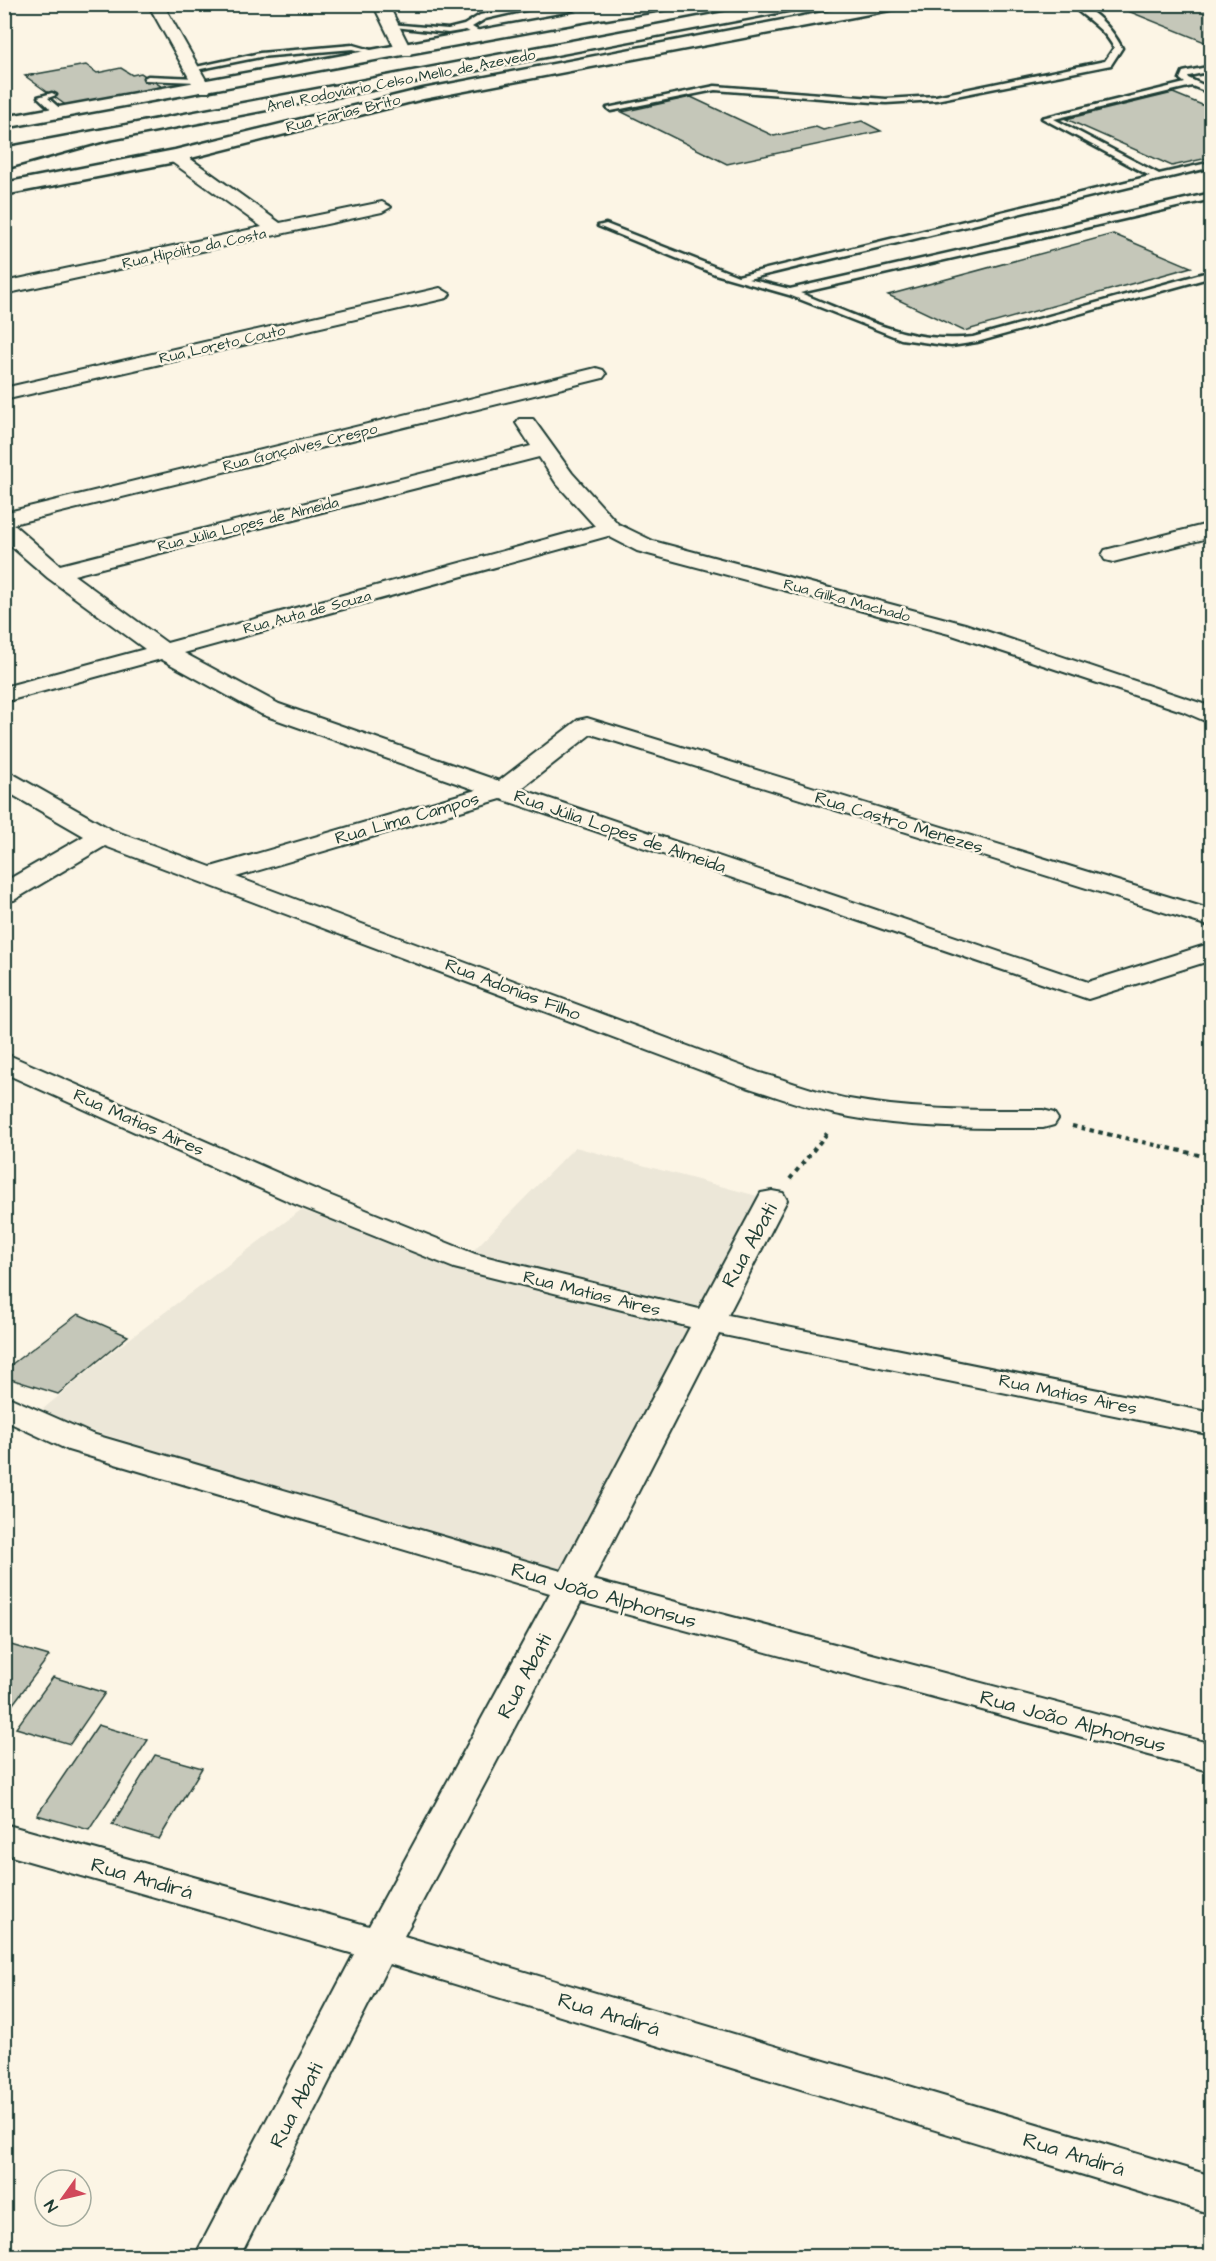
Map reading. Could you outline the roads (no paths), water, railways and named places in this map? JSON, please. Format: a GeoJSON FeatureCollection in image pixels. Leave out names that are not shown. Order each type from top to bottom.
{"type":"FeatureCollection","features":[{"type":"Feature","properties":{"kind":"main road","name":"Anel Rodoviário Celso Mello de Azevedo"},"geometry":{"type":"LineString","coordinates":[[4,123],[61,114],[197,79],[404,52],[598,12],[649,4]]}},
{"type":"Feature","properties":{"kind":"main road"},"geometry":{"type":"LineString","coordinates":[[598,12],[668,4]]}},
{"type":"Feature","properties":{"kind":"main road","name":"Anel Rodoviário Celso Mello de Azevedo"},"geometry":{"type":"LineString","coordinates":[[4,141],[725,4]]}},
{"type":"Feature","properties":{"kind":"main road","name":"Anel Rodoviário Celso Mello de Azevedo"},"geometry":{"type":"LineString","coordinates":[[4,154],[798,4]]}},
{"type":"Feature","properties":{"kind":"main road","name":"Rua Farias Brito"},"geometry":{"type":"LineString","coordinates":[[4,189],[175,156],[423,94],[895,4]]}},
{"type":"Feature","properties":{"kind":"main road"},"geometry":{"type":"LineString","coordinates":[[381,83],[618,57]]}},
{"type":"Feature","properties":{"kind":"main road"},"geometry":{"type":"LineString","coordinates":[[4,163],[102,136]]}},
{"type":"Feature","properties":{"kind":"street"},"geometry":{"type":"LineString","coordinates":[[155,4],[197,79]]}},
{"type":"Feature","properties":{"kind":"street"},"geometry":{"type":"LineString","coordinates":[[380,4],[404,52]]}},
{"type":"Feature","properties":{"kind":"street"},"geometry":{"type":"LineString","coordinates":[[175,156],[277,230]]}},
{"type":"Feature","properties":{"kind":"street","name":"Rua Hipólito da Costa"},"geometry":{"type":"LineString","coordinates":[[4,288],[382,207]]}},
{"type":"Feature","properties":{"kind":"street","name":"Rua Loreto Couto"},"geometry":{"type":"LineString","coordinates":[[4,394],[440,294]]}},
{"type":"Feature","properties":{"kind":"street","name":"Rua Gonçalves Crespo"},"geometry":{"type":"LineString","coordinates":[[4,520],[596,374]]}},
{"type":"Feature","properties":{"kind":"street","name":"Rua Gilka Machado"},"geometry":{"type":"LineString","coordinates":[[526,423],[564,478],[610,529],[645,546],[957,629],[1191,706],[1212,717]]}},
{"type":"Feature","properties":{"kind":"street","name":"Rua Júlia Lopes de Almeida"},"geometry":{"type":"LineString","coordinates":[[56,573],[545,449]]}},
{"type":"Feature","properties":{"kind":"street","name":"Rua Júlia Lopes de Almeida"},"geometry":{"type":"LineString","coordinates":[[4,528],[56,573],[163,651],[270,709],[502,791],[1088,991],[1212,951]]}},
{"type":"Feature","properties":{"kind":"street","name":"Rua Auta de Souza"},"geometry":{"type":"LineString","coordinates":[[4,695],[610,529]]}},
{"type":"Feature","properties":{"kind":"street"},"geometry":{"type":"LineString","coordinates":[[1113,555],[1212,530]]}},
{"type":"Feature","properties":{"kind":"street","name":"Rua Lima Campos"},"geometry":{"type":"LineString","coordinates":[[210,876],[502,791],[587,725]]}},
{"type":"Feature","properties":{"kind":"street","name":"Rua Castro Menezes"},"geometry":{"type":"LineString","coordinates":[[587,725],[1212,918]]}},
{"type":"Feature","properties":{"kind":"street","name":"Rua Adonias Filho"},"geometry":{"type":"LineString","coordinates":[[4,779],[103,836],[750,1079],[849,1108],[918,1117],[1042,1119]]}},
{"type":"Feature","properties":{"kind":"street"},"geometry":{"type":"LineString","coordinates":[[4,894],[103,836]]}},
{"type":"Feature","properties":{"kind":"street","name":"Rua Matias Aires"},"geometry":{"type":"LineString","coordinates":[[4,1062],[308,1198],[465,1261],[707,1321],[1212,1424]]}},
{"type":"Feature","properties":{"kind":"street","name":"Rua Abati"},"geometry":{"type":"LineString","coordinates":[[217,2256],[379,1945],[571,1587],[707,1321],[772,1200]]}},
{"type":"Feature","properties":{"kind":"street","name":"Rua João Alphonsus"},"geometry":{"type":"LineString","coordinates":[[4,1406],[80,1442],[571,1587],[1212,1758]]}},
{"type":"Feature","properties":{"kind":"street","name":"Rua Andirá"},"geometry":{"type":"LineString","coordinates":[[4,1839],[379,1945],[1212,2195]]}},
{"type":"Feature","properties":{"kind":"lane"},"geometry":{"type":"LineString","coordinates":[[390,26],[448,31],[467,27],[483,17],[534,7],[529,4]]}},
{"type":"Feature","properties":{"kind":"lane"},"geometry":{"type":"LineString","coordinates":[[610,108],[716,88],[886,101],[936,98],[1108,63],[1118,48],[1114,39],[1102,25],[1074,4]]}},
{"type":"Feature","properties":{"kind":"lane"},"geometry":{"type":"LineString","coordinates":[[467,27],[483,37]]}},
{"type":"Feature","properties":{"kind":"lane"},"geometry":{"type":"LineString","coordinates":[[1212,68],[1186,75],[1184,79],[1190,84],[1212,92]]}},
{"type":"Feature","properties":{"kind":"lane"},"geometry":{"type":"LineString","coordinates":[[148,78],[197,79]]}},
{"type":"Feature","properties":{"kind":"lane"},"geometry":{"type":"LineString","coordinates":[[1158,177],[1046,117],[1190,84]]}},
{"type":"Feature","properties":{"kind":"lane"},"geometry":{"type":"LineString","coordinates":[[52,96],[42,97],[61,114]]}},
{"type":"Feature","properties":{"kind":"lane"},"geometry":{"type":"LineString","coordinates":[[737,278],[1212,164]]}},
{"type":"Feature","properties":{"kind":"lane"},"geometry":{"type":"LineString","coordinates":[[790,292],[1212,196]]}},
{"type":"Feature","properties":{"kind":"lane"},"geometry":{"type":"LineString","coordinates":[[603,226],[737,278],[790,292],[907,338],[954,344],[1212,274]]}}]}
